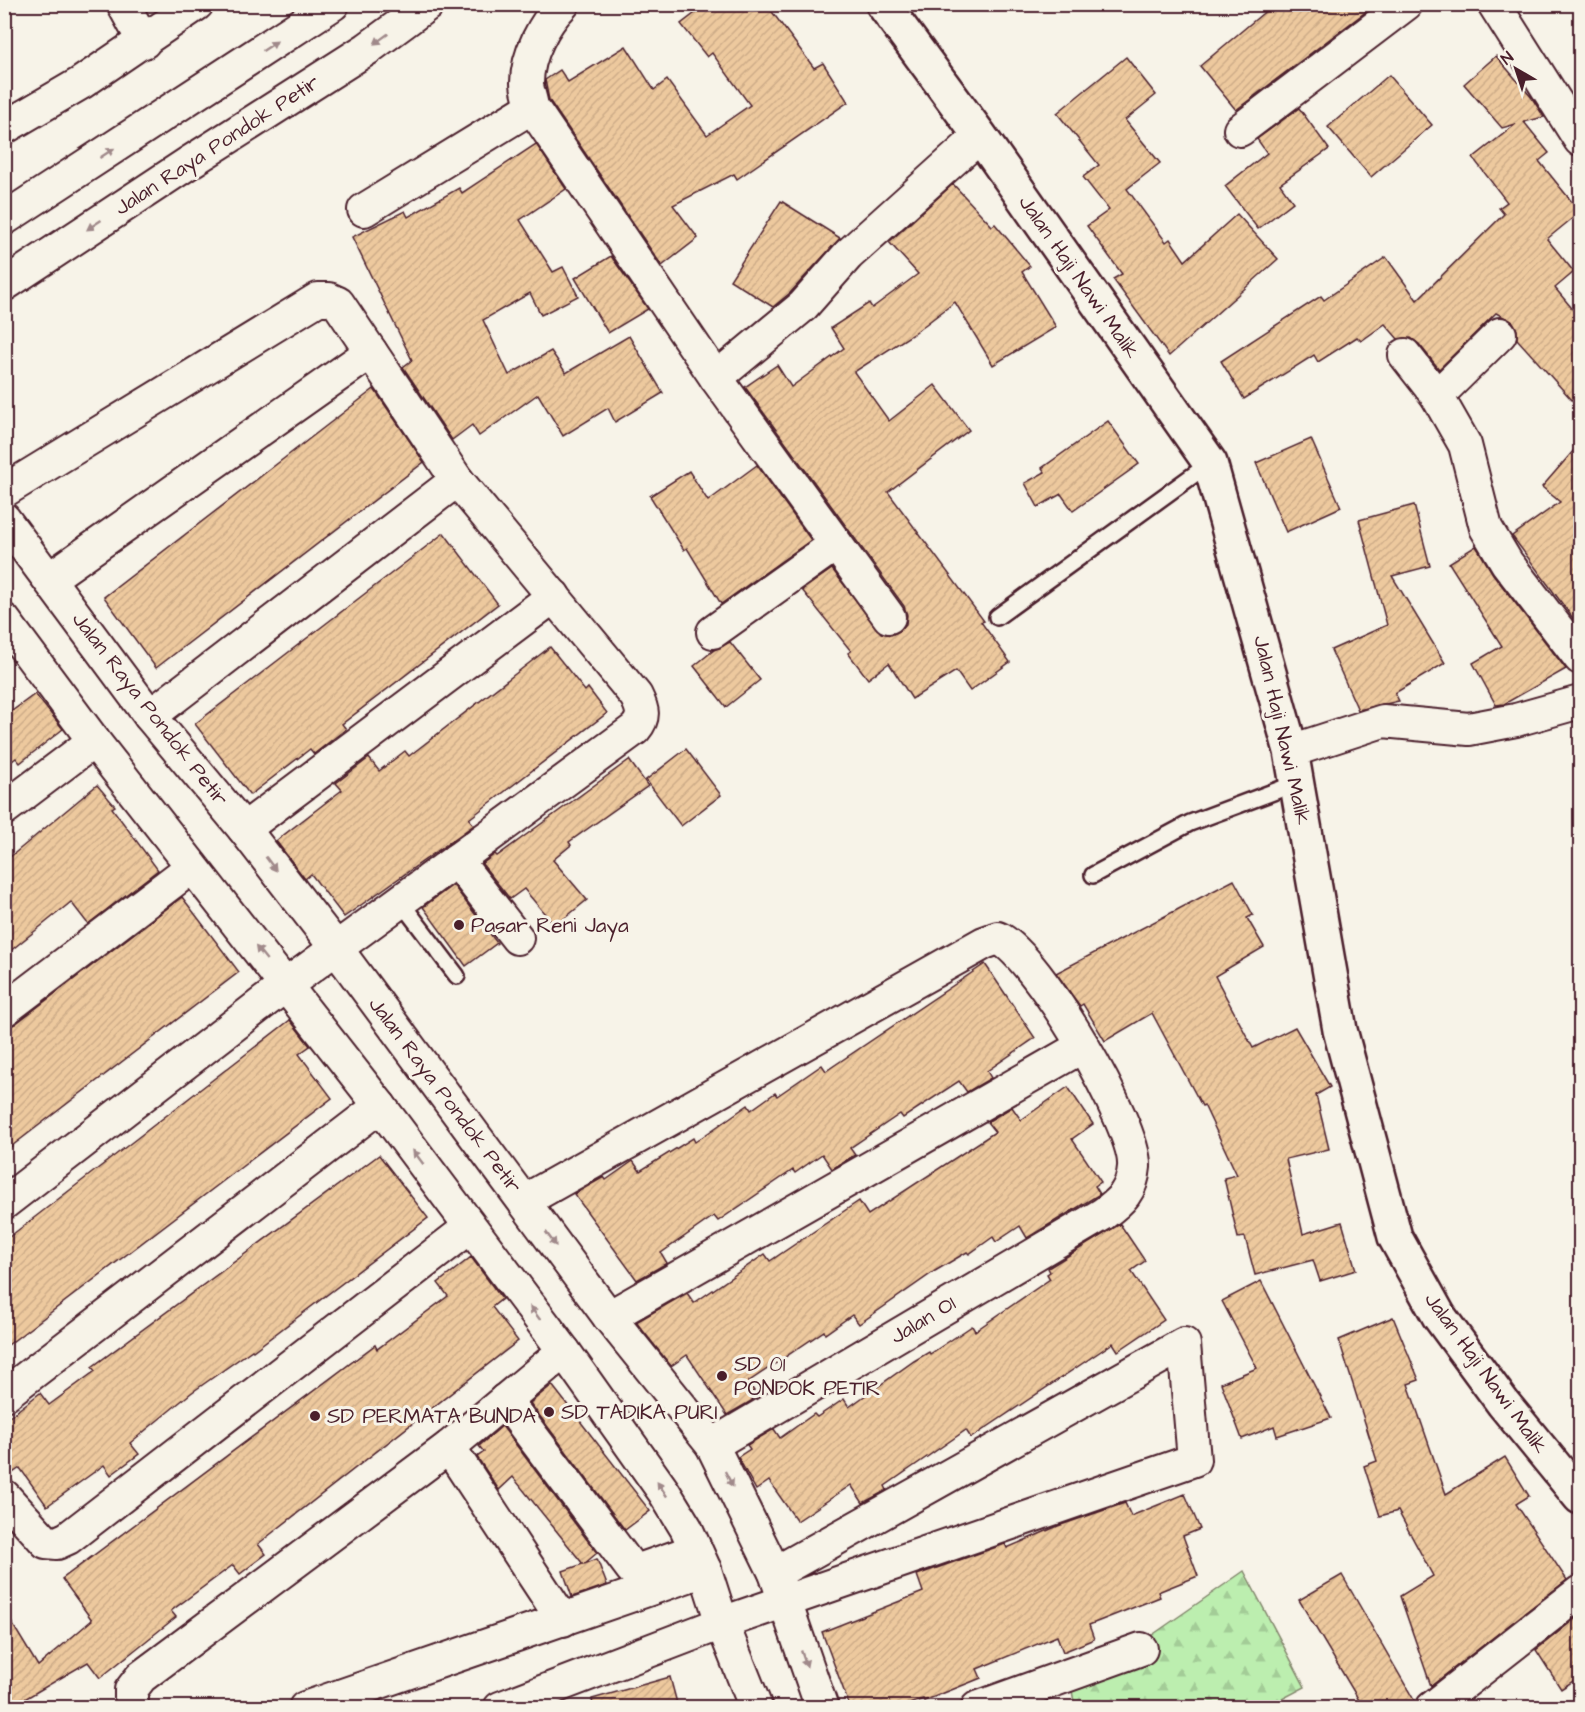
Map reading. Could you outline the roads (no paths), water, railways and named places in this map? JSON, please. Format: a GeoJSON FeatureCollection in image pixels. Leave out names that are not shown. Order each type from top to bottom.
{"type":"FeatureCollection","features":[{"type":"Feature","properties":{"kind":"main road","name":"Jalan Haji Nawi Malik"},"geometry":{"type":"LineString","coordinates":[[884,4],[980,136],[1210,464],[1291,751],[1340,1030],[1395,1237],[1439,1316],[1503,1402],[1581,1497]]}},
{"type":"Feature","properties":{"kind":"street"},"geometry":{"type":"LineString","coordinates":[[123,4],[144,42]]}},
{"type":"Feature","properties":{"kind":"street"},"geometry":{"type":"LineString","coordinates":[[6,124],[144,42],[197,4]]}},
{"type":"Feature","properties":{"kind":"street"},"geometry":{"type":"LineString","coordinates":[[4,219],[333,4]]}},
{"type":"Feature","properties":{"kind":"street","name":"Jalan Raya Pondok Petir"},"geometry":{"type":"LineString","coordinates":[[4,285],[367,49],[428,4]]}},
{"type":"Feature","properties":{"kind":"street"},"geometry":{"type":"LineString","coordinates":[[563,4],[550,17],[534,51],[527,83],[532,107],[716,378],[889,617]]}},
{"type":"Feature","properties":{"kind":"street"},"geometry":{"type":"LineString","coordinates":[[1240,130],[1407,4]]}},
{"type":"Feature","properties":{"kind":"street"},"geometry":{"type":"LineString","coordinates":[[1494,4],[1581,140]]}},
{"type":"Feature","properties":{"kind":"street"},"geometry":{"type":"LineString","coordinates":[[364,210],[532,107]]}},
{"type":"Feature","properties":{"kind":"street"},"geometry":{"type":"LineString","coordinates":[[716,378],[803,306],[848,255],[980,136]]}},
{"type":"Feature","properties":{"kind":"street"},"geometry":{"type":"LineString","coordinates":[[4,491],[318,299],[329,299],[338,303],[457,480],[636,696],[643,710],[642,721],[286,985],[4,1203]]}},
{"type":"Feature","properties":{"kind":"street"},"geometry":{"type":"LineString","coordinates":[[1437,396],[1500,334]]}},
{"type":"Feature","properties":{"kind":"street"},"geometry":{"type":"LineString","coordinates":[[49,579],[371,352]]}},
{"type":"Feature","properties":{"kind":"street"},"geometry":{"type":"LineString","coordinates":[[1405,355],[1437,396],[1465,445],[1486,528],[1508,563],[1581,658]]}},
{"type":"Feature","properties":{"kind":"street"},"geometry":{"type":"LineString","coordinates":[[150,716],[457,480]]}},
{"type":"Feature","properties":{"kind":"street","name":"Jalan Raya Pondok Petir"},"geometry":{"type":"LineString","coordinates":[[4,519],[150,716],[244,828],[336,948],[609,1317],[712,1445],[779,1593],[822,1707]]}},
{"type":"Feature","properties":{"kind":"street"},"geometry":{"type":"LineString","coordinates":[[713,633],[836,544]]}},
{"type":"Feature","properties":{"kind":"street"},"geometry":{"type":"LineString","coordinates":[[244,828],[554,596]]}},
{"type":"Feature","properties":{"kind":"street"},"geometry":{"type":"LineString","coordinates":[[4,620],[94,741],[380,1106],[564,1351],[664,1492],[702,1566],[726,1620],[756,1707]]}},
{"type":"Feature","properties":{"kind":"street"},"geometry":{"type":"LineString","coordinates":[[1291,751],[1383,721],[1469,729],[1516,720],[1581,702]]}},
{"type":"Feature","properties":{"kind":"street"},"geometry":{"type":"LineString","coordinates":[[4,809],[94,741]]}},
{"type":"Feature","properties":{"kind":"street"},"geometry":{"type":"LineString","coordinates":[[456,860],[517,938]]}},
{"type":"Feature","properties":{"kind":"street"},"geometry":{"type":"LineString","coordinates":[[4,1010],[192,867]]}},
{"type":"Feature","properties":{"kind":"street","name":"Jalan O1"},"geometry":{"type":"LineString","coordinates":[[524,1201],[951,961],[998,938],[1007,942],[1039,978],[1083,1046],[1110,1096],[1135,1164],[1132,1183],[1124,1199],[712,1445]]}},
{"type":"Feature","properties":{"kind":"street"},"geometry":{"type":"LineString","coordinates":[[609,1317],[1083,1046]]}},
{"type":"Feature","properties":{"kind":"street"},"geometry":{"type":"LineString","coordinates":[[4,1395],[380,1106]]}},
{"type":"Feature","properties":{"kind":"street"},"geometry":{"type":"LineString","coordinates":[[4,1496],[46,1542],[57,1543],[68,1538],[470,1227]]}},
{"type":"Feature","properties":{"kind":"street"},"geometry":{"type":"LineString","coordinates":[[500,1707],[726,1620],[779,1593],[823,1588],[1194,1460],[1184,1344],[807,1556],[779,1593]]}},
{"type":"Feature","properties":{"kind":"street"},"geometry":{"type":"LineString","coordinates":[[131,1707],[131,1690],[141,1677],[449,1447],[564,1351]]}},
{"type":"Feature","properties":{"kind":"street"},"geometry":{"type":"LineString","coordinates":[[505,1400],[632,1569],[636,1570],[670,1561],[702,1566]]}},
{"type":"Feature","properties":{"kind":"street"},"geometry":{"type":"LineString","coordinates":[[449,1447],[563,1620]]}},
{"type":"Feature","properties":{"kind":"street"},"geometry":{"type":"LineString","coordinates":[[807,1556],[823,1588]]}},
{"type":"Feature","properties":{"kind":"street"},"geometry":{"type":"LineString","coordinates":[[305,1707],[563,1620],[702,1566]]}},
{"type":"Feature","properties":{"kind":"street"},"geometry":{"type":"LineString","coordinates":[[1432,1707],[1581,1592]]}},
{"type":"Feature","properties":{"kind":"street"},"geometry":{"type":"LineString","coordinates":[[977,1707],[1141,1649]]}},
{"type":"Feature","properties":{"kind":"lane"},"geometry":{"type":"LineString","coordinates":[[997,617],[1210,464]]}},
{"type":"Feature","properties":{"kind":"lane"},"geometry":{"type":"LineString","coordinates":[[1092,875],[1190,824],[1297,783]]}},
{"type":"Feature","properties":{"kind":"lane"},"geometry":{"type":"LineString","coordinates":[[400,901],[458,976]]}},
{"type":"Feature","properties":{"kind":"place","name":"Pasar Reni Jaya"},"geometry":{"type":"Point","coordinates":[459,925]}},
{"type":"Feature","properties":{"kind":"place","name":"SD 01 PONDOK PETIR"},"geometry":{"type":"Point","coordinates":[722,1376]}},
{"type":"Feature","properties":{"kind":"place","name":"SD TADIKA PURI"},"geometry":{"type":"Point","coordinates":[549,1412]}},
{"type":"Feature","properties":{"kind":"place","name":"SD PERMATA BUNDA"},"geometry":{"type":"Point","coordinates":[315,1416]}}]}
